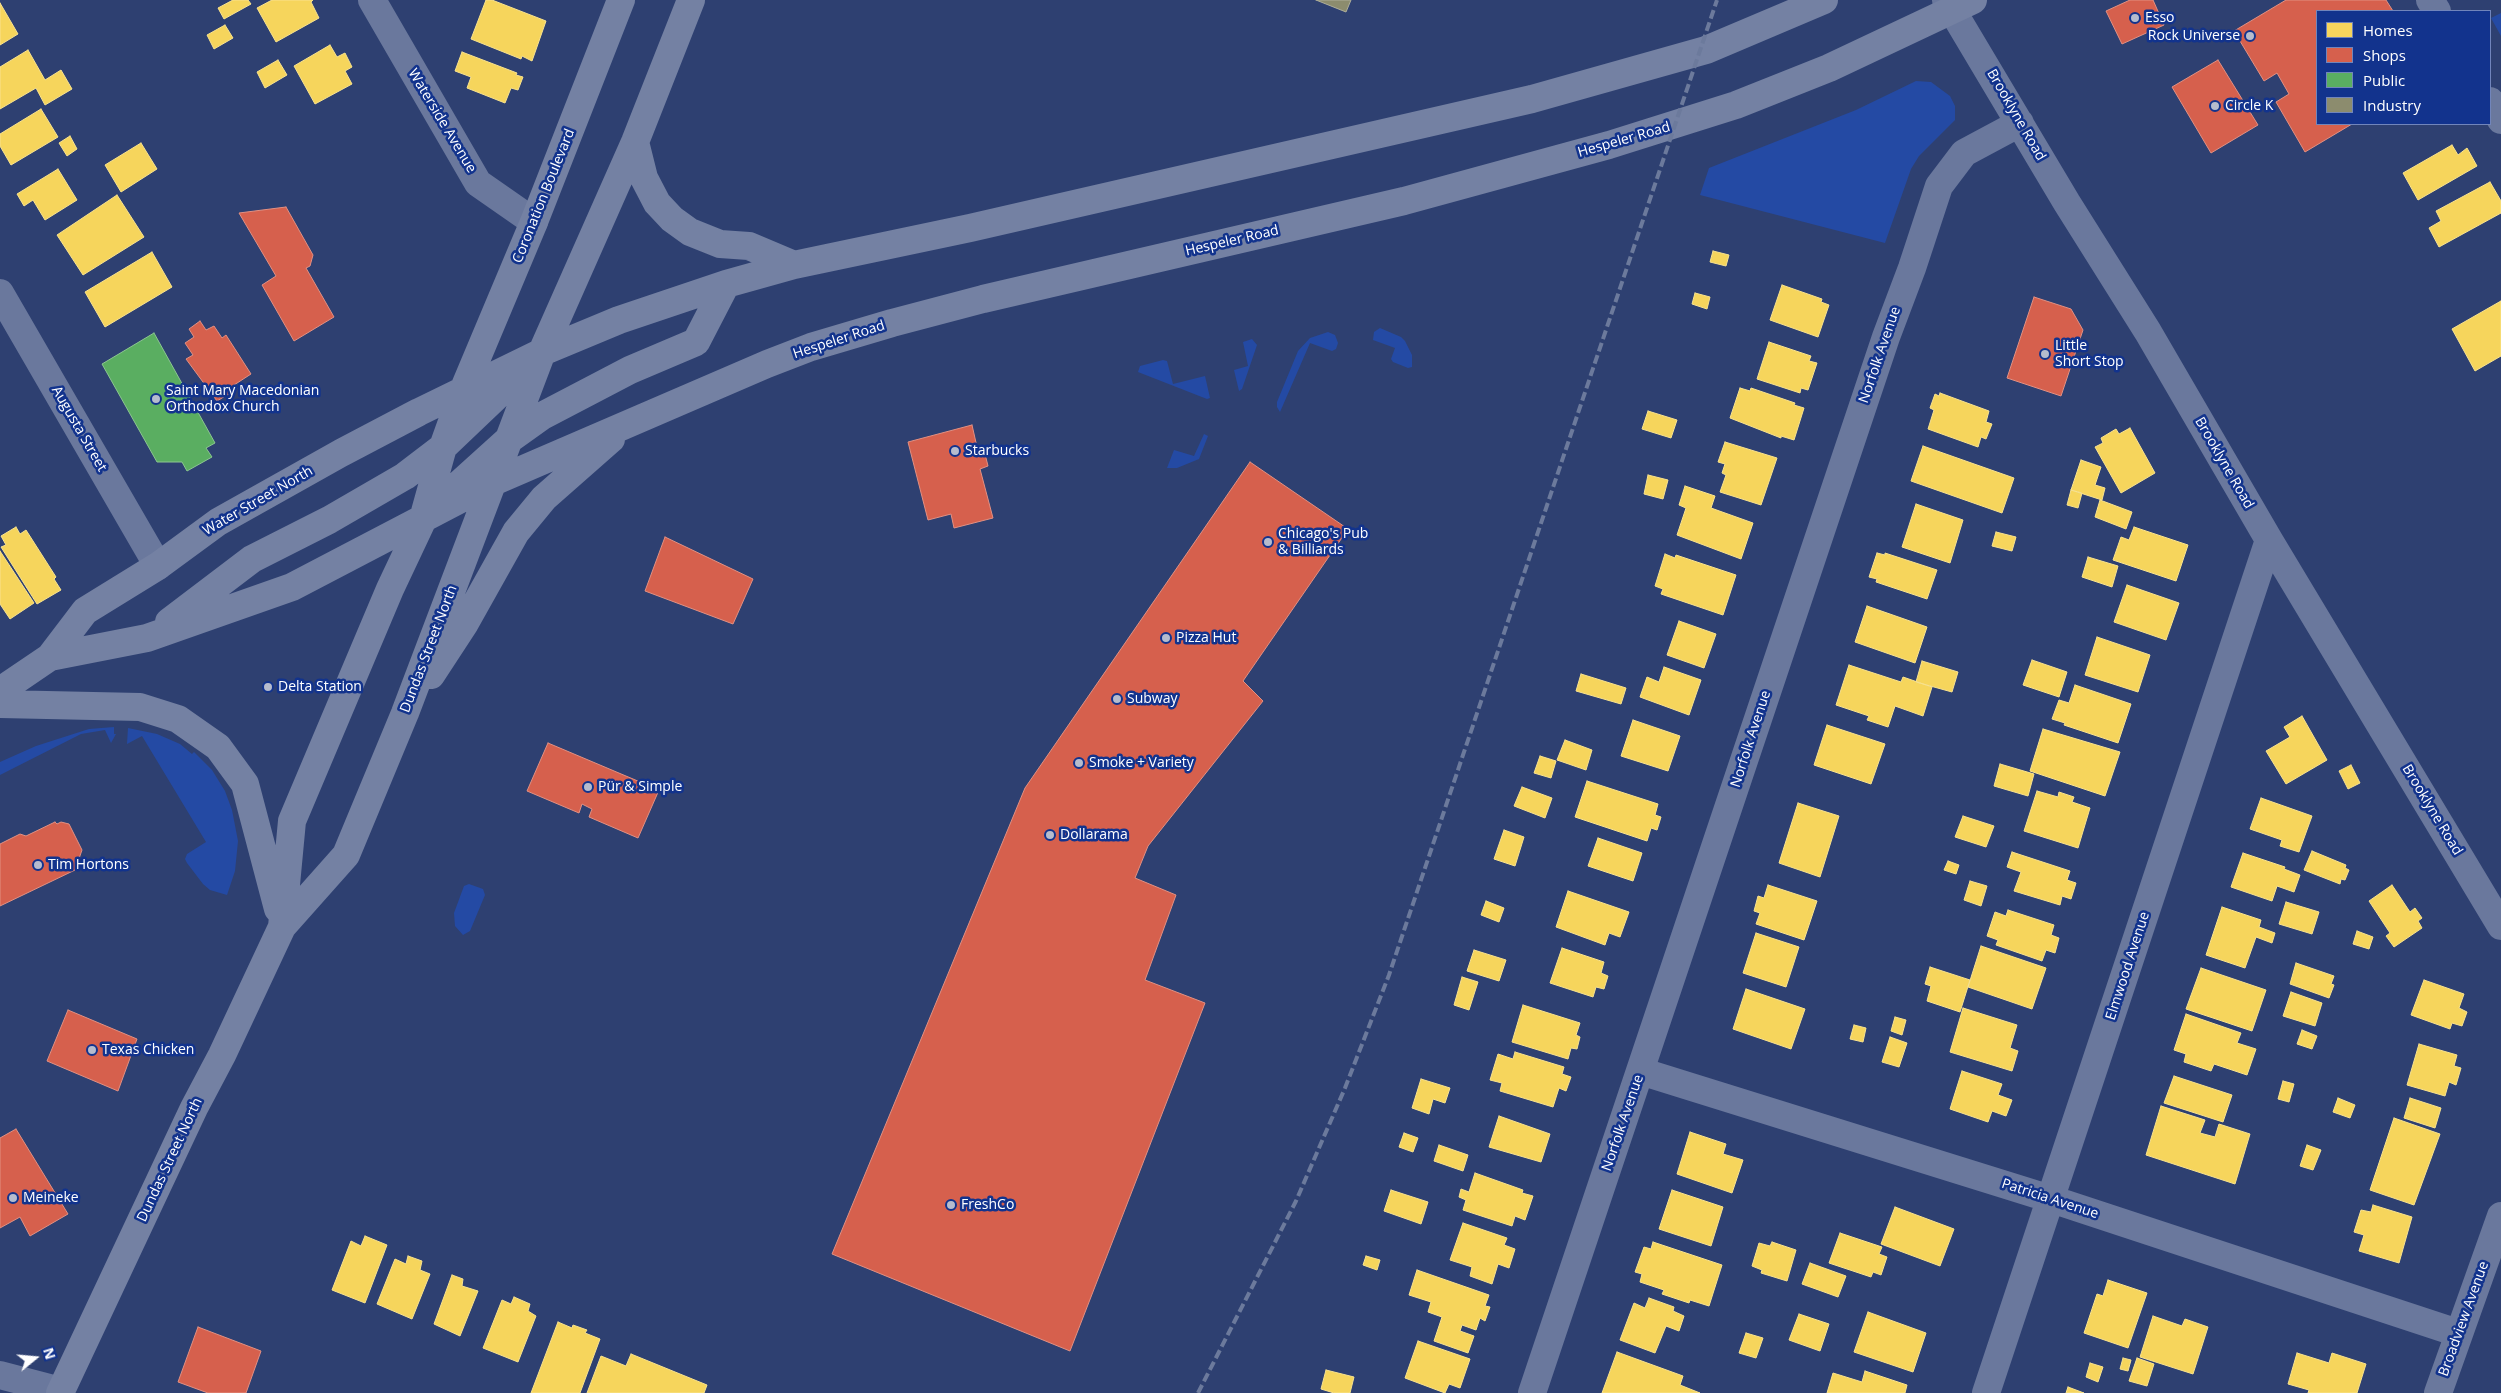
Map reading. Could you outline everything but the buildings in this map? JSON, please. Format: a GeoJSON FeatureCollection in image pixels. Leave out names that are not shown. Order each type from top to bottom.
{"type":"FeatureCollection","features":[{"type":"Feature","properties":{"kind":"main road","name":"Coronation Boulevard"},"geometry":{"type":"LineString","coordinates":[[463,390],[534,222],[620,0]]}},
{"type":"Feature","properties":{"kind":"main road"},"geometry":{"type":"LineString","coordinates":[[148,638],[252,559],[329,520],[405,476],[444,447],[488,407],[542,352],[635,142],[691,0]]}},
{"type":"Feature","properties":{"kind":"main road"},"geometry":{"type":"LineString","coordinates":[[542,352],[619,320],[726,284],[794,265],[1140,190],[1532,99],[1632,72],[1706,50],[1824,0]]}},
{"type":"Feature","properties":{"kind":"main road","name":"Hespeler Road"},"geometry":{"type":"LineString","coordinates":[[423,519],[491,483],[776,361],[892,323],[1081,275],[1404,201],[1608,145],[1736,105],[1829,68],[1957,4]]}},
{"type":"Feature","properties":{"kind":"main road"},"geometry":{"type":"LineString","coordinates":[[635,142],[644,178],[657,203],[672,219],[690,232],[720,244],[749,246],[794,265]]}},
{"type":"Feature","properties":{"kind":"main road"},"geometry":{"type":"LineString","coordinates":[[423,519],[464,478],[507,441],[542,416],[630,370],[696,342],[726,284]]}},
{"type":"Feature","properties":{"kind":"main road","name":"Water Street North"},"geometry":{"type":"LineString","coordinates":[[0,691],[50,657],[85,611],[158,566],[218,522],[341,453],[463,390],[542,352]]}},
{"type":"Feature","properties":{"kind":"main road","name":"Dundas Street North"},"geometry":{"type":"LineString","coordinates":[[60,1392],[282,927],[346,855],[405,713],[542,352]]}},
{"type":"Feature","properties":{"kind":"main road","name":"Dundas Street North"},"geometry":{"type":"LineString","coordinates":[[282,927],[292,822],[390,588],[423,519],[463,390]]}},
{"type":"Feature","properties":{"kind":"main road"},"geometry":{"type":"LineString","coordinates":[[405,713],[465,624],[516,532],[544,498],[630,423]]}},
{"type":"Feature","properties":{"kind":"main road","name":"Water Street North"},"geometry":{"type":"LineString","coordinates":[[50,657],[148,638],[292,586],[423,519]]}},
{"type":"Feature","properties":{"kind":"main road"},"geometry":{"type":"LineString","coordinates":[[0,704],[140,707],[178,718],[218,747],[245,784],[282,927]]}},
{"type":"Feature","properties":{"kind":"street","name":"Waterside Avenue"},"geometry":{"type":"LineString","coordinates":[[372,0],[478,183],[534,222]]}},
{"type":"Feature","properties":{"kind":"street","name":"Brooklyne Road"},"geometry":{"type":"LineString","coordinates":[[1957,4],[2020,123],[2067,203],[2148,332],[2269,540],[2501,926]]}},
{"type":"Feature","properties":{"kind":"street"},"geometry":{"type":"LineString","coordinates":[[2491,103],[2501,120]]}},
{"type":"Feature","properties":{"kind":"street","name":"Norfolk Avenue"},"geometry":{"type":"LineString","coordinates":[[1532,1393],[1938,186],[1964,153],[2020,123]]}},
{"type":"Feature","properties":{"kind":"street","name":"Augusta Street"},"geometry":{"type":"LineString","coordinates":[[0,292],[158,566]]}},
{"type":"Feature","properties":{"kind":"street","name":"Elmwood Avenue"},"geometry":{"type":"LineString","coordinates":[[1986,1393],[2269,540]]}},
{"type":"Feature","properties":{"kind":"street","name":"Patricia Avenue"},"geometry":{"type":"LineString","coordinates":[[1640,1070],[2051,1198],[2458,1333]]}},
{"type":"Feature","properties":{"kind":"street","name":"Broadview Avenue"},"geometry":{"type":"LineString","coordinates":[[2438,1393],[2501,1216]]}},
{"type":"Feature","properties":{"kind":"street"},"geometry":{"type":"LineString","coordinates":[[0,1375],[60,1392]]}},
{"type":"Feature","properties":{"kind":"shaded area"},"geometry":{"type":"Polygon","coordinates":[[[2501,13],[2501,36],[2491,18],[2501,13]]]}},
{"type":"Feature","properties":{"kind":"shaded area"},"geometry":{"type":"Polygon","coordinates":[[[1916,81],[1931,82],[1950,96],[1955,106],[1955,120],[1919,156],[1911,169],[1885,243],[1700,195],[1709,168],[1856,110],[1916,81]]]}},
{"type":"Feature","properties":{"kind":"shaded area"},"geometry":{"type":"Polygon","coordinates":[[[1380,328],[1401,337],[1405,341],[1412,355],[1412,367],[1408,368],[1393,362],[1391,359],[1395,348],[1373,340],[1374,332],[1380,328]]]}},
{"type":"Feature","properties":{"kind":"shaded area"},"geometry":{"type":"Polygon","coordinates":[[[1328,332],[1335,335],[1338,343],[1336,349],[1332,351],[1310,343],[1280,412],[1277,402],[1298,351],[1310,338],[1328,332]]]}},
{"type":"Feature","properties":{"kind":"shaded area"},"geometry":{"type":"Polygon","coordinates":[[[1252,339],[1257,345],[1242,389],[1239,391],[1234,370],[1248,366],[1243,342],[1252,339]]]}},
{"type":"Feature","properties":{"kind":"shaded area"},"geometry":{"type":"Polygon","coordinates":[[[1163,360],[1167,361],[1173,384],[1205,376],[1210,398],[1207,399],[1138,372],[1140,366],[1163,360]]]}},
{"type":"Feature","properties":{"kind":"shaded area"},"geometry":{"type":"Polygon","coordinates":[[[1204,434],[1208,436],[1199,459],[1177,468],[1167,468],[1174,450],[1194,456],[1204,434]]]}},
{"type":"Feature","properties":{"kind":"shaded area"},"geometry":{"type":"Polygon","coordinates":[[[114,727],[114,734],[116,734],[111,743],[105,730],[81,734],[0,775],[0,762],[36,746],[89,729],[114,727]]]}},
{"type":"Feature","properties":{"kind":"shaded area"},"geometry":{"type":"Polygon","coordinates":[[[128,728],[157,734],[180,744],[192,754],[194,752],[212,770],[225,791],[232,810],[238,841],[235,871],[227,895],[210,890],[187,863],[185,859],[187,854],[206,842],[142,736],[127,744],[128,728]]]}},
{"type":"Feature","properties":{"kind":"shaded area"},"geometry":{"type":"Polygon","coordinates":[[[469,884],[483,889],[485,895],[470,931],[463,935],[455,926],[454,913],[464,886],[469,884]]]}},
{"type":"Feature","properties":{"kind":"railway"},"geometry":{"type":"LineString","coordinates":[[1198,1393],[1296,1201],[1345,1088],[1389,975],[1717,0]]}},
{"type":"Feature","properties":{"kind":"place","name":"Esso"},"geometry":{"type":"Point","coordinates":[2135,18]}},
{"type":"Feature","properties":{"kind":"place","name":"Rock Universe"},"geometry":{"type":"Point","coordinates":[2250,36]}},
{"type":"Feature","properties":{"kind":"place","name":"Circle K"},"geometry":{"type":"Point","coordinates":[2215,106]}},
{"type":"Feature","properties":{"kind":"place","name":"Little Short Stop"},"geometry":{"type":"Point","coordinates":[2045,354]}},
{"type":"Feature","properties":{"kind":"place","name":"Saint Mary Macedonian Orthodox Church"},"geometry":{"type":"Point","coordinates":[156,399]}},
{"type":"Feature","properties":{"kind":"place","name":"Starbucks"},"geometry":{"type":"Point","coordinates":[955,451]}},
{"type":"Feature","properties":{"kind":"place","name":"Chicago's Pub & Billiards"},"geometry":{"type":"Point","coordinates":[1268,542]}},
{"type":"Feature","properties":{"kind":"place","name":"Pizza Hut"},"geometry":{"type":"Point","coordinates":[1166,638]}},
{"type":"Feature","properties":{"kind":"place","name":"Delta Station"},"geometry":{"type":"Point","coordinates":[268,687]}},
{"type":"Feature","properties":{"kind":"place","name":"Subway"},"geometry":{"type":"Point","coordinates":[1117,699]}},
{"type":"Feature","properties":{"kind":"place","name":"Smoke + Variety"},"geometry":{"type":"Point","coordinates":[1079,763]}},
{"type":"Feature","properties":{"kind":"place","name":"Pür & Simple"},"geometry":{"type":"Point","coordinates":[588,787]}},
{"type":"Feature","properties":{"kind":"place","name":"Dollarama"},"geometry":{"type":"Point","coordinates":[1050,835]}},
{"type":"Feature","properties":{"kind":"place","name":"Tim Hortons"},"geometry":{"type":"Point","coordinates":[38,865]}},
{"type":"Feature","properties":{"kind":"place","name":"Texas Chicken"},"geometry":{"type":"Point","coordinates":[92,1050]}},
{"type":"Feature","properties":{"kind":"place","name":"Meineke"},"geometry":{"type":"Point","coordinates":[13,1198]}},
{"type":"Feature","properties":{"kind":"place","name":"FreshCo"},"geometry":{"type":"Point","coordinates":[951,1205]}}]}
